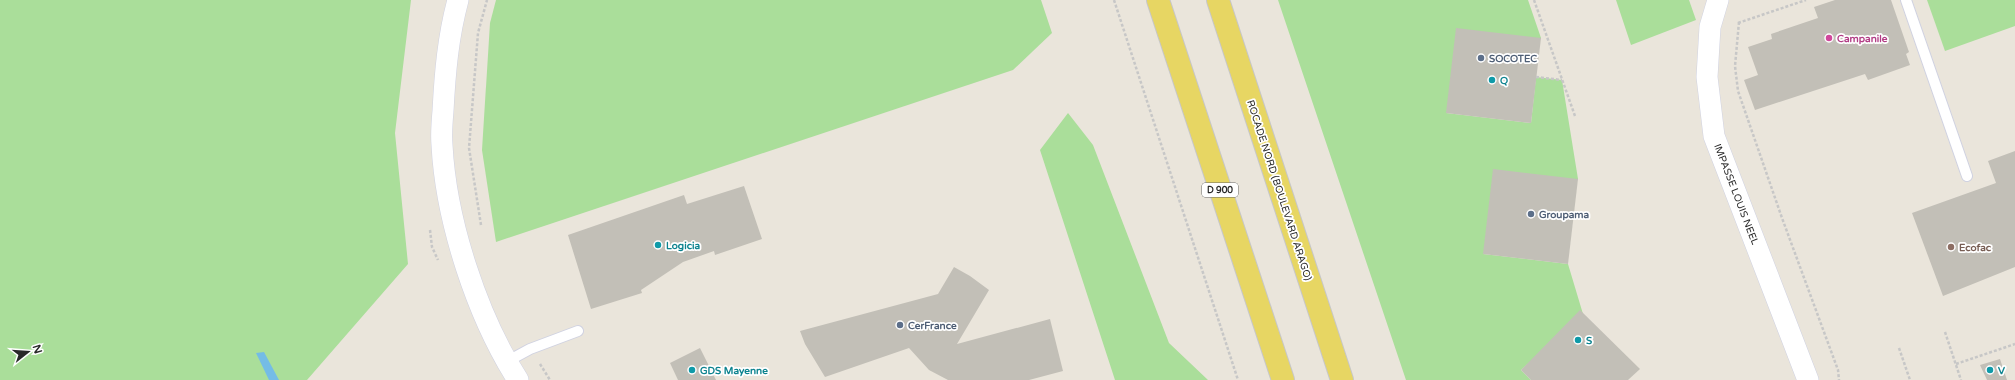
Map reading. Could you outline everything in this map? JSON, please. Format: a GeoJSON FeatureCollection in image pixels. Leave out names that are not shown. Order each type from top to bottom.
{"type":"FeatureCollection","features":[{"type":"Feature","properties":{"kind":"main road","name":"D 900"},"geometry":{"type":"LineString","coordinates":[[1158,0],[1283,380]]}},
{"type":"Feature","properties":{"kind":"main road","name":"ROCADE NORD (BOULEVARD ARAGO)"},"geometry":{"type":"LineString","coordinates":[[1218,0],[1342,380]]}},
{"type":"Feature","properties":{"kind":"street"},"geometry":{"type":"LineString","coordinates":[[458,0],[450,29],[444,83],[442,144],[449,204],[476,296],[506,362],[518,380]]}},
{"type":"Feature","properties":{"kind":"street","name":"IMPASSE LOUIS NEEL"},"geometry":{"type":"LineString","coordinates":[[1718,0],[1710,27],[1707,77],[1714,136],[1808,380]]}},
{"type":"Feature","properties":{"kind":"lane"},"geometry":{"type":"LineString","coordinates":[[1906,0],[1966,176]]}},
{"type":"Feature","properties":{"kind":"lane"},"geometry":{"type":"LineString","coordinates":[[506,362],[530,349],[578,330]]}},
{"type":"Feature","properties":{"kind":"path"},"geometry":{"type":"LineString","coordinates":[[481,231],[469,148],[478,34],[487,0]]}},
{"type":"Feature","properties":{"kind":"path"},"geometry":{"type":"LineString","coordinates":[[1114,0],[1238,380]]}},
{"type":"Feature","properties":{"kind":"path"},"geometry":{"type":"LineString","coordinates":[[1534,0],[1575,116]]}},
{"type":"Feature","properties":{"kind":"path"},"geometry":{"type":"LineString","coordinates":[[1710,27],[1722,28],[1806,0]]}},
{"type":"Feature","properties":{"kind":"path"},"geometry":{"type":"LineString","coordinates":[[1739,22],[1735,66],[1738,91],[1782,218],[1838,370],[1839,380]]}},
{"type":"Feature","properties":{"kind":"path"},"geometry":{"type":"LineString","coordinates":[[1536,77],[1562,80]]}},
{"type":"Feature","properties":{"kind":"path"},"geometry":{"type":"LineString","coordinates":[[1945,332],[1961,380]]}},
{"type":"Feature","properties":{"kind":"path"},"geometry":{"type":"LineString","coordinates":[[1956,364],[2015,344]]}},
{"type":"Feature","properties":{"kind":"path"},"geometry":{"type":"LineString","coordinates":[[1899,348],[1910,380]]}},
{"type":"Feature","properties":{"kind":"path"},"geometry":{"type":"LineString","coordinates":[[530,349],[550,380]]}},
{"type":"Feature","properties":{"kind":"green space"},"geometry":{"type":"Polygon","coordinates":[[[0,0],[411,0],[395,133],[408,264],[307,380],[0,380],[0,0]]]}},
{"type":"Feature","properties":{"kind":"green space"},"geometry":{"type":"Polygon","coordinates":[[[496,0],[1041,0],[1052,33],[1013,70],[496,242],[482,150],[490,23],[496,0]]]}},
{"type":"Feature","properties":{"kind":"green space"},"geometry":{"type":"Polygon","coordinates":[[[1278,0],[1528,0],[1541,38],[1446,113],[1531,123],[1536,77],[1562,80],[1578,179],[1483,254],[1568,264],[1583,314],[1521,370],[1531,380],[1406,380],[1278,0]]]}},
{"type":"Feature","properties":{"kind":"green space"},"geometry":{"type":"Polygon","coordinates":[[[1616,0],[1689,0],[1696,20],[1631,45],[1616,0]]]}},
{"type":"Feature","properties":{"kind":"green space"},"geometry":{"type":"Polygon","coordinates":[[[1927,0],[2015,0],[2015,26],[1945,51],[1927,0]]]}},
{"type":"Feature","properties":{"kind":"green space"},"geometry":{"type":"Polygon","coordinates":[[[1068,113],[1093,145],[1169,343],[1208,380],[1115,380],[1040,150],[1068,113]]]}},
{"type":"Feature","properties":{"kind":"water"},"geometry":{"type":"Polygon","coordinates":[[[264,352],[279,380],[269,380],[256,353],[264,352]]]}},
{"type":"Feature","properties":{"kind":"building"},"geometry":{"type":"Polygon","coordinates":[[[1835,0],[1891,0],[1909,52],[1906,54],[1910,65],[1868,80],[1865,74],[1755,110],[1744,80],[1758,75],[1748,47],[1772,39],[1771,34],[1818,18],[1814,7],[1835,0]]]}},
{"type":"Feature","properties":{"kind":"building","name":"Q"},"geometry":{"type":"Polygon","coordinates":[[[1456,28],[1541,38],[1531,123],[1446,113],[1456,28]]]}},
{"type":"Feature","properties":{"kind":"building"},"geometry":{"type":"Polygon","coordinates":[[[2015,151],[2015,267],[1943,296],[1912,213],[1996,183],[1988,161],[2015,151]]]}},
{"type":"Feature","properties":{"kind":"building"},"geometry":{"type":"Polygon","coordinates":[[[1493,169],[1578,179],[1568,264],[1483,254],[1493,169]]]}},
{"type":"Feature","properties":{"kind":"building","name":"Logicia"},"geometry":{"type":"Polygon","coordinates":[[[744,186],[762,239],[715,255],[714,251],[683,262],[641,290],[642,293],[591,309],[568,235],[684,195],[687,204],[744,186]]]}},
{"type":"Feature","properties":{"kind":"building","name":"CerFrance"},"geometry":{"type":"Polygon","coordinates":[[[954,267],[970,276],[989,290],[957,344],[1050,319],[1063,371],[1029,380],[948,380],[929,370],[909,348],[825,377],[805,344],[800,331],[938,294],[954,267]]]}},
{"type":"Feature","properties":{"kind":"building","name":"S"},"geometry":{"type":"Polygon","coordinates":[[[1580,310],[1640,369],[1628,380],[1531,380],[1521,370],[1580,310]]]}},
{"type":"Feature","properties":{"kind":"building","name":"GDS Mayenne"},"geometry":{"type":"Polygon","coordinates":[[[700,348],[716,380],[678,380],[670,363],[700,348]]]}},
{"type":"Feature","properties":{"kind":"building","name":"V"},"geometry":{"type":"Polygon","coordinates":[[[2000,359],[2007,380],[1987,380],[1980,365],[2000,359]]]}},
{"type":"Feature","properties":{"kind":"place","name":"Campanile"},"geometry":{"type":"Point","coordinates":[1829,38]}},
{"type":"Feature","properties":{"kind":"place","name":"SOCOTEC"},"geometry":{"type":"Point","coordinates":[1481,58]}},
{"type":"Feature","properties":{"kind":"place","name":"Q"},"geometry":{"type":"Point","coordinates":[1492,80]}},
{"type":"Feature","properties":{"kind":"place","name":"Groupama"},"geometry":{"type":"Point","coordinates":[1531,214]}},
{"type":"Feature","properties":{"kind":"place","name":"Logicia"},"geometry":{"type":"Point","coordinates":[658,245]}},
{"type":"Feature","properties":{"kind":"place","name":"Ecofac"},"geometry":{"type":"Point","coordinates":[1951,247]}},
{"type":"Feature","properties":{"kind":"place","name":"CerFrance"},"geometry":{"type":"Point","coordinates":[900,325]}},
{"type":"Feature","properties":{"kind":"place","name":"S"},"geometry":{"type":"Point","coordinates":[1578,340]}},
{"type":"Feature","properties":{"kind":"place","name":"GDS Mayenne"},"geometry":{"type":"Point","coordinates":[692,370]}},
{"type":"Feature","properties":{"kind":"place","name":"V"},"geometry":{"type":"Point","coordinates":[1990,370]}}]}
